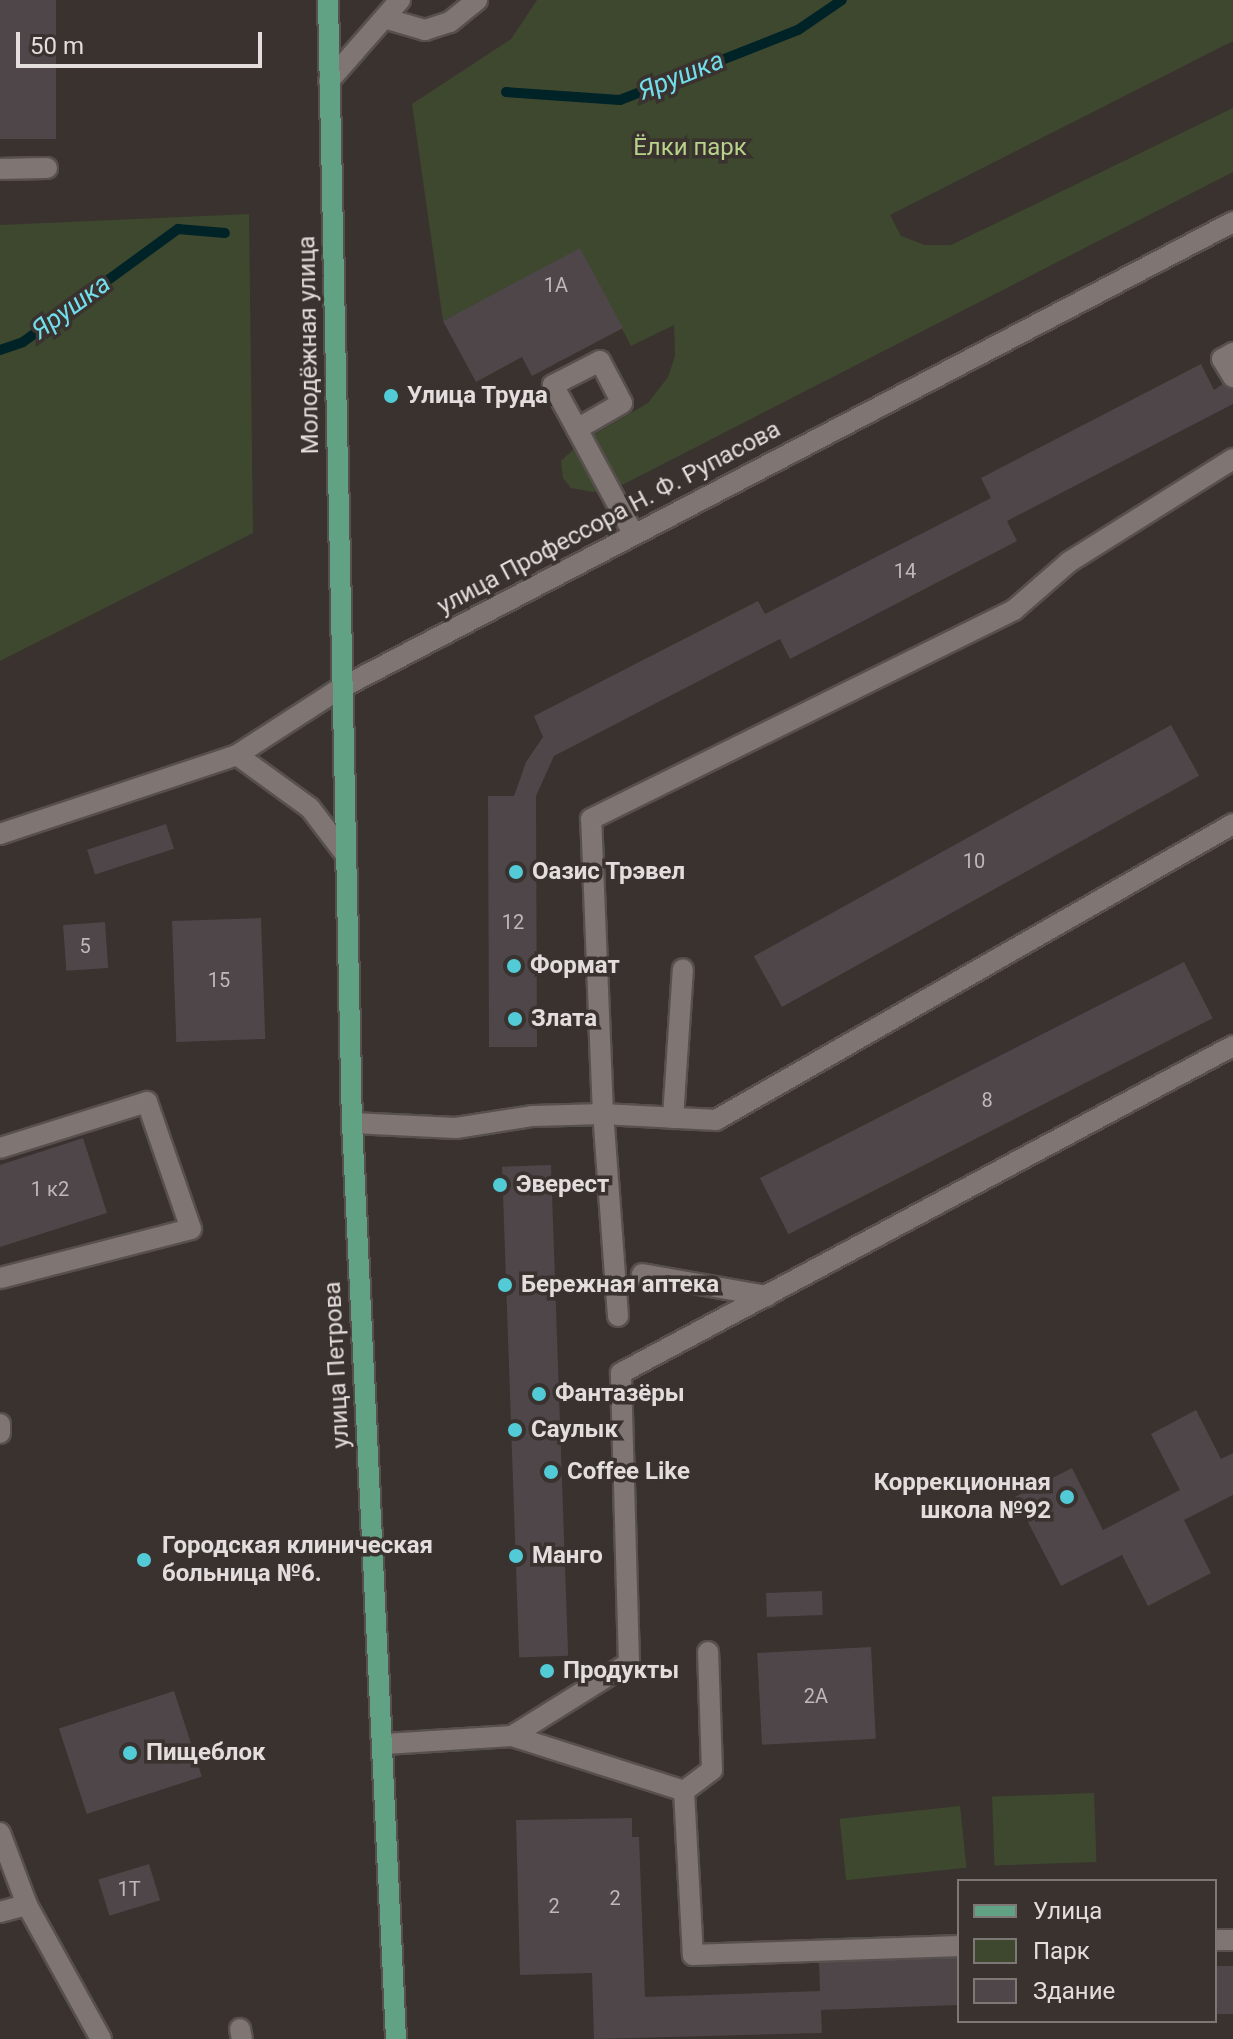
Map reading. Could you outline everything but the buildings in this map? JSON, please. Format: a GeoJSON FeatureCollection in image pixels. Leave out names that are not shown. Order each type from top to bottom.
{"type":"FeatureCollection","features":[{"type":"Feature","properties":{"kind":"main road","name":"Молодёжная улица"},"geometry":{"type":"LineString","coordinates":[[328,0],[339,689]]}},
{"type":"Feature","properties":{"kind":"main road","name":"улица Петрова"},"geometry":{"type":"LineString","coordinates":[[339,689],[352,1123],[375,1626],[385,1744],[396,2039]]}},
{"type":"Feature","properties":{"kind":"street"},"geometry":{"type":"LineString","coordinates":[[329,81],[387,19],[400,0]]}},
{"type":"Feature","properties":{"kind":"street"},"geometry":{"type":"LineString","coordinates":[[387,19],[425,30],[450,22],[477,0]]}},
{"type":"Feature","properties":{"kind":"street"},"geometry":{"type":"LineString","coordinates":[[0,169],[47,168]]}},
{"type":"Feature","properties":{"kind":"street","name":"улица Профессора Н. Ф. Рупасова"},"geometry":{"type":"LineString","coordinates":[[0,834],[237,755],[339,689],[1233,222]]}},
{"type":"Feature","properties":{"kind":"street"},"geometry":{"type":"LineString","coordinates":[[1233,353],[1222,359],[1233,377]]}},
{"type":"Feature","properties":{"kind":"street"},"geometry":{"type":"LineString","coordinates":[[577,429],[634,535]]}},
{"type":"Feature","properties":{"kind":"street"},"geometry":{"type":"LineString","coordinates":[[618,1316],[603,1114],[591,819],[1014,610],[1069,562],[1233,459]]}},
{"type":"Feature","properties":{"kind":"street"},"geometry":{"type":"LineString","coordinates":[[237,755],[300,800],[346,855]]}},
{"type":"Feature","properties":{"kind":"street"},"geometry":{"type":"LineString","coordinates":[[352,1123],[456,1128],[533,1116],[603,1114],[716,1120],[1233,824]]}},
{"type":"Feature","properties":{"kind":"street"},"geometry":{"type":"LineString","coordinates":[[673,1118],[683,969]]}},
{"type":"Feature","properties":{"kind":"street"},"geometry":{"type":"LineString","coordinates":[[512,1736],[629,1663],[621,1373],[1233,1046]]}},
{"type":"Feature","properties":{"kind":"street"},"geometry":{"type":"LineString","coordinates":[[0,1148],[147,1102],[191,1229],[0,1278]]}},
{"type":"Feature","properties":{"kind":"street"},"geometry":{"type":"LineString","coordinates":[[642,1274],[767,1296]]}},
{"type":"Feature","properties":{"kind":"street"},"geometry":{"type":"LineString","coordinates":[[0,1424],[0,1433]]}},
{"type":"Feature","properties":{"kind":"street"},"geometry":{"type":"LineString","coordinates":[[684,1791],[712,1770],[708,1652]]}},
{"type":"Feature","properties":{"kind":"street"},"geometry":{"type":"LineString","coordinates":[[385,1744],[512,1736],[684,1791]]}},
{"type":"Feature","properties":{"kind":"street"},"geometry":{"type":"LineString","coordinates":[[684,1791],[693,1955],[957,1946]]}},
{"type":"Feature","properties":{"kind":"street"},"geometry":{"type":"LineString","coordinates":[[0,1833],[27,1905],[101,2039]]}},
{"type":"Feature","properties":{"kind":"street"},"geometry":{"type":"LineString","coordinates":[[0,1912],[27,1905]]}},
{"type":"Feature","properties":{"kind":"green space","name":"Ёлки парк"},"geometry":{"type":"Polygon","coordinates":[[[537,0],[1233,0],[1233,41],[890,215],[901,236],[925,245],[951,245],[1233,108],[1233,172],[624,484],[593,492],[571,488],[563,478],[561,461],[581,442],[648,403],[668,377],[675,356],[674,325],[631,346],[580,249],[443,321],[412,104],[511,39],[537,0]]]}},
{"type":"Feature","properties":{"kind":"green space"},"geometry":{"type":"Polygon","coordinates":[[[249,214],[253,533],[0,661],[0,225],[249,214]]]}},
{"type":"Feature","properties":{"kind":"green space"},"geometry":{"type":"Polygon","coordinates":[[[1094,1793],[1096,1862],[994,1866],[992,1797],[1094,1793]]]}},
{"type":"Feature","properties":{"kind":"green space"},"geometry":{"type":"Polygon","coordinates":[[[960,1806],[966,1868],[846,1880],[840,1819],[960,1806]]]}},
{"type":"Feature","properties":{"kind":"waterway","name":"Ярушка"},"geometry":{"type":"LineString","coordinates":[[506,92],[620,100],[798,30],[842,0]]}},
{"type":"Feature","properties":{"kind":"waterway","name":"Ярушка"},"geometry":{"type":"LineString","coordinates":[[0,350],[23,342],[178,229],[225,233]]}},
{"type":"Feature","properties":{"kind":"place","name":"Улица Труда"},"geometry":{"type":"Point","coordinates":[391,396]}},
{"type":"Feature","properties":{"kind":"place","name":"Оазис Трэвел"},"geometry":{"type":"Point","coordinates":[516,872]}},
{"type":"Feature","properties":{"kind":"place","name":"Формат"},"geometry":{"type":"Point","coordinates":[514,966]}},
{"type":"Feature","properties":{"kind":"place","name":"Злата"},"geometry":{"type":"Point","coordinates":[515,1019]}},
{"type":"Feature","properties":{"kind":"place","name":"Эверест"},"geometry":{"type":"Point","coordinates":[500,1185]}},
{"type":"Feature","properties":{"kind":"place","name":"Бережная аптека"},"geometry":{"type":"Point","coordinates":[505,1285]}},
{"type":"Feature","properties":{"kind":"place","name":"Фантазёры"},"geometry":{"type":"Point","coordinates":[539,1394]}},
{"type":"Feature","properties":{"kind":"place","name":"Саулык"},"geometry":{"type":"Point","coordinates":[515,1430]}},
{"type":"Feature","properties":{"kind":"place","name":"Coffee Like"},"geometry":{"type":"Point","coordinates":[551,1472]}},
{"type":"Feature","properties":{"kind":"place","name":"Коррекционная школа №92"},"geometry":{"type":"Point","coordinates":[1067,1497]}},
{"type":"Feature","properties":{"kind":"place","name":"Манго"},"geometry":{"type":"Point","coordinates":[516,1556]}},
{"type":"Feature","properties":{"kind":"place","name":"Городская клиническая больница №6."},"geometry":{"type":"Point","coordinates":[144,1560]}},
{"type":"Feature","properties":{"kind":"place","name":"Продукты"},"geometry":{"type":"Point","coordinates":[547,1671]}},
{"type":"Feature","properties":{"kind":"place","name":"Пищеблок"},"geometry":{"type":"Point","coordinates":[130,1753]}}]}
